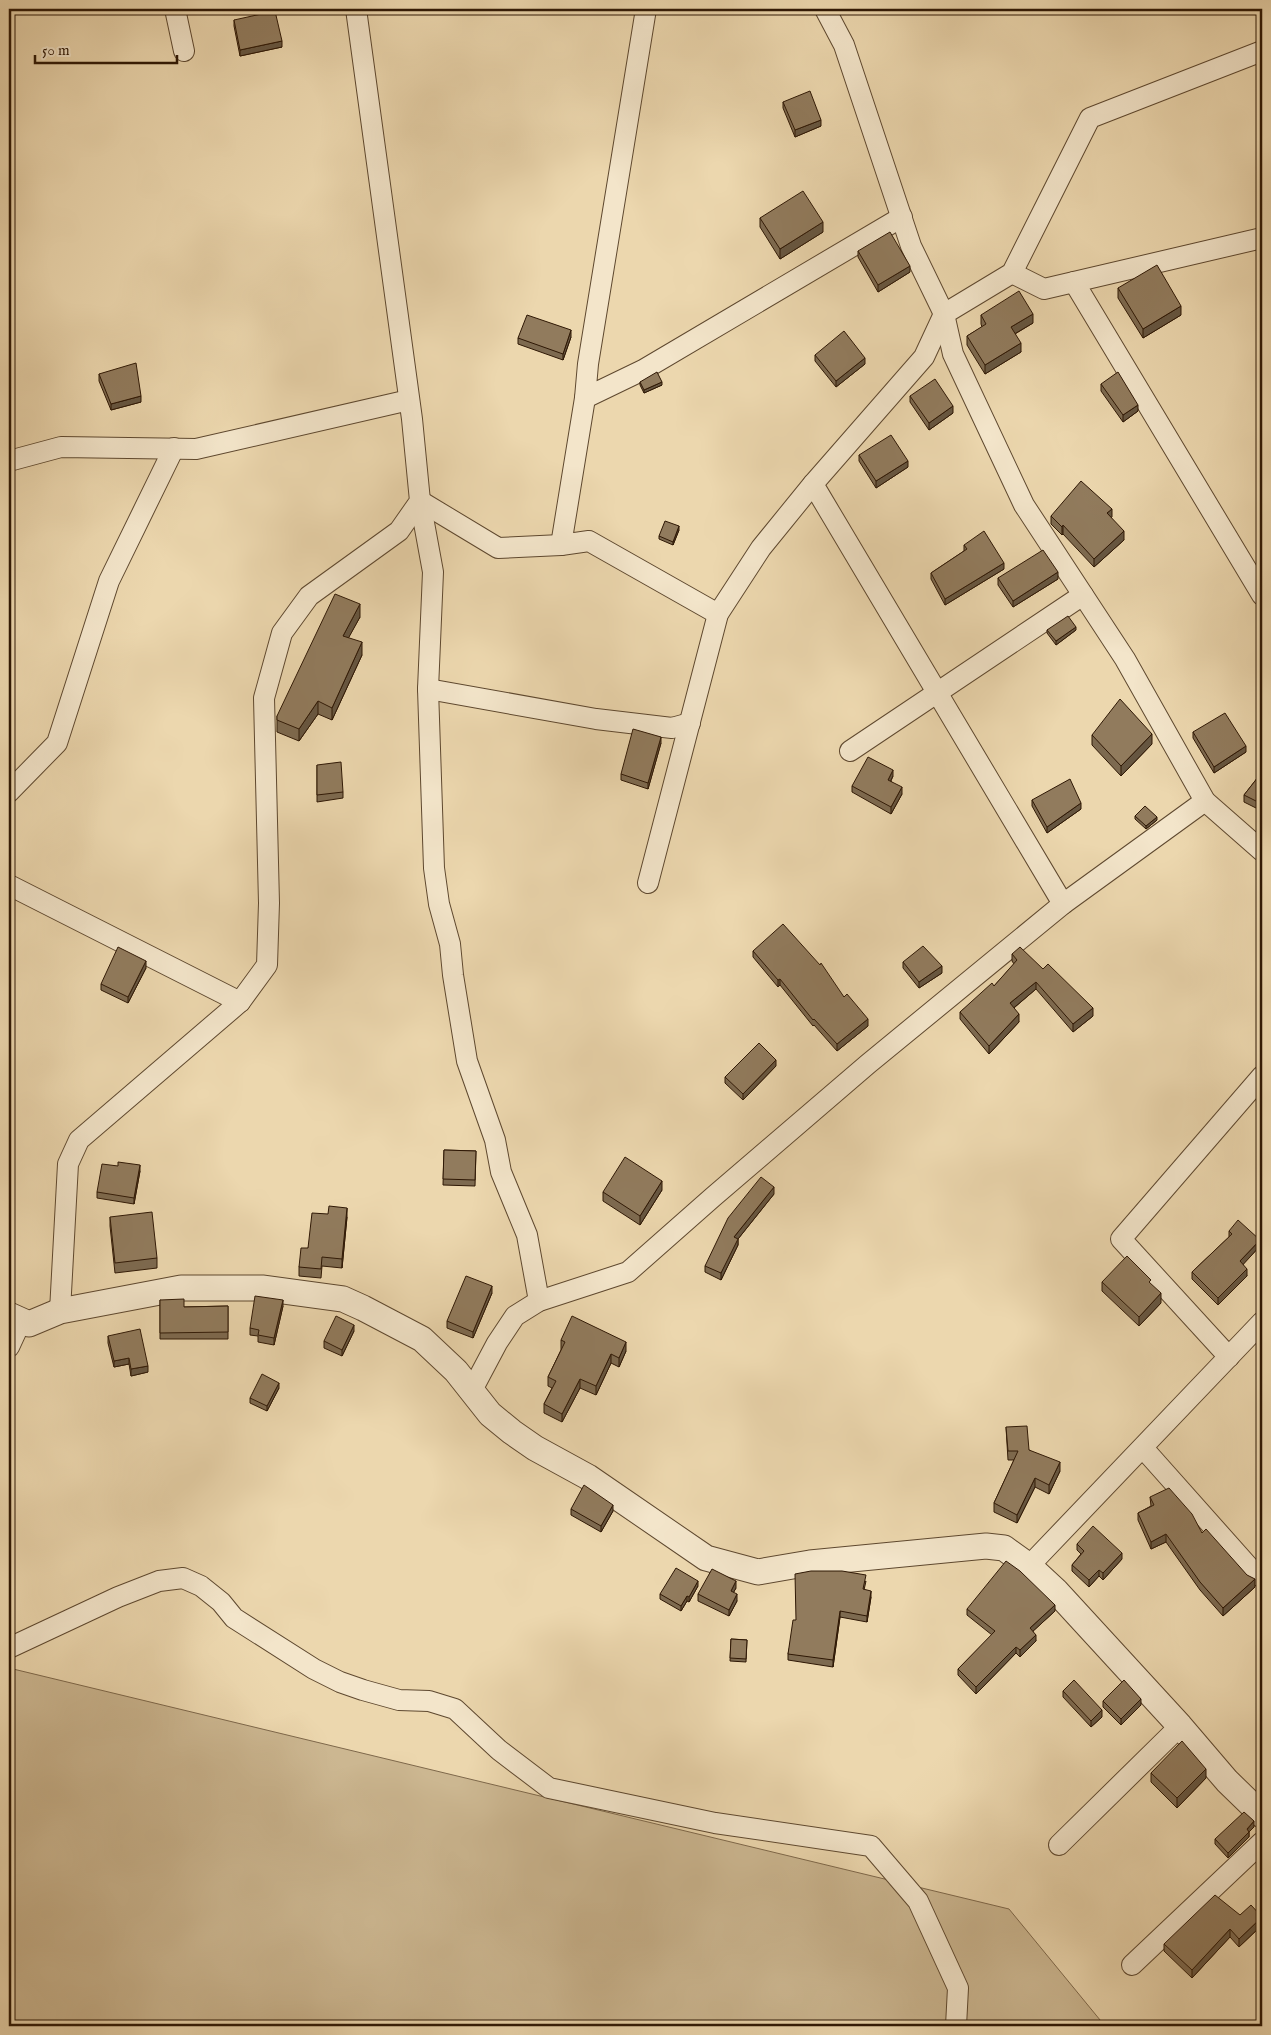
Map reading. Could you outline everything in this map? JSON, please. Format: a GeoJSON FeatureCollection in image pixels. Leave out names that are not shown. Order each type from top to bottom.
{"type":"FeatureCollection","features":[{"type":"Feature","properties":{"kind":"street"},"geometry":{"type":"LineString","coordinates":[[175,9],[184,51]]}},
{"type":"Feature","properties":{"kind":"street"},"geometry":{"type":"LineString","coordinates":[[356,9],[409,400],[420,502],[433,572],[428,689],[434,868],[439,904],[450,944],[467,1061],[495,1140],[501,1172],[527,1235],[539,1301]]}},
{"type":"Feature","properties":{"kind":"street"},"geometry":{"type":"LineString","coordinates":[[561,545],[586,398],[588,364],[646,9]]}},
{"type":"Feature","properties":{"kind":"street"},"geometry":{"type":"LineString","coordinates":[[825,9],[844,45],[911,246],[944,314],[953,354],[1024,505],[1125,659],[1205,801],[1262,851]]}},
{"type":"Feature","properties":{"kind":"street"},"geometry":{"type":"LineString","coordinates":[[648,883],[718,614],[761,548],[813,484],[924,357],[944,314],[1012,273],[1090,118],[1262,51]]}},
{"type":"Feature","properties":{"kind":"street"},"geometry":{"type":"LineString","coordinates":[[586,398],[644,370],[902,217]]}},
{"type":"Feature","properties":{"kind":"street"},"geometry":{"type":"LineString","coordinates":[[1012,273],[1044,289],[1262,238]]}},
{"type":"Feature","properties":{"kind":"street"},"geometry":{"type":"LineString","coordinates":[[1074,282],[1262,595]]}},
{"type":"Feature","properties":{"kind":"street"},"geometry":{"type":"LineString","coordinates":[[9,461],[61,447],[196,448],[409,400]]}},
{"type":"Feature","properties":{"kind":"street"},"geometry":{"type":"LineString","coordinates":[[9,792],[57,743],[109,581],[174,448]]}},
{"type":"Feature","properties":{"kind":"street"},"geometry":{"type":"LineString","coordinates":[[813,484],[1063,904]]}},
{"type":"Feature","properties":{"kind":"street"},"geometry":{"type":"LineString","coordinates":[[420,502],[498,548],[561,545],[589,541],[718,614]]}},
{"type":"Feature","properties":{"kind":"street"},"geometry":{"type":"LineString","coordinates":[[60,1311],[68,1164],[79,1140],[240,1002],[267,965],[269,903],[264,698],[282,633],[309,596],[399,531],[420,502]]}},
{"type":"Feature","properties":{"kind":"street"},"geometry":{"type":"LineString","coordinates":[[850,751],[1083,595]]}},
{"type":"Feature","properties":{"kind":"street"},"geometry":{"type":"LineString","coordinates":[[428,689],[596,719],[672,728],[690,724]]}},
{"type":"Feature","properties":{"kind":"street"},"geometry":{"type":"LineString","coordinates":[[472,1392],[497,1343],[515,1316],[539,1301],[628,1272],[868,1064],[1063,904],[1205,801]]}},
{"type":"Feature","properties":{"kind":"street"},"geometry":{"type":"LineString","coordinates":[[9,885],[240,1002]]}},
{"type":"Feature","properties":{"kind":"street"},"geometry":{"type":"LineString","coordinates":[[1229,1357],[1122,1239],[1262,1076]]}},
{"type":"Feature","properties":{"kind":"street"},"geometry":{"type":"LineString","coordinates":[[9,1347],[15,1318],[29,1324],[60,1311],[181,1288],[262,1288],[343,1299],[422,1338],[456,1371],[490,1414],[535,1448],[588,1478],[706,1558],[758,1572],[810,1564],[986,1546],[1004,1548],[1029,1566],[1080,1617],[1227,1780],[1262,1815]]}},
{"type":"Feature","properties":{"kind":"street"},"geometry":{"type":"LineString","coordinates":[[1029,1566],[1229,1357],[1258,1334]]}},
{"type":"Feature","properties":{"kind":"street"},"geometry":{"type":"LineString","coordinates":[[1143,1448],[1256,1574]]}},
{"type":"Feature","properties":{"kind":"street"},"geometry":{"type":"LineString","coordinates":[[9,1648],[118,1597],[159,1581],[182,1578],[202,1586],[221,1602],[234,1618],[314,1669],[340,1682],[399,1700],[429,1701],[455,1709],[500,1750],[549,1788],[715,1823],[870,1846],[918,1901],[958,1988],[956,2026]]}},
{"type":"Feature","properties":{"kind":"street"},"geometry":{"type":"LineString","coordinates":[[1059,1845],[1180,1726]]}},
{"type":"Feature","properties":{"kind":"street"},"geometry":{"type":"LineString","coordinates":[[1132,1965],[1262,1842]]}},
{"type":"Feature","properties":{"kind":"shaded area"},"geometry":{"type":"Polygon","coordinates":[[[9,1668],[1009,1909],[1105,2026],[9,2026],[9,1668]]]}},
{"type":"Feature","properties":{"kind":"building"},"geometry":{"type":"Polygon","coordinates":[[[275,11],[282,41],[240,50],[234,20],[275,11]]]}},
{"type":"Feature","properties":{"kind":"building"},"geometry":{"type":"Polygon","coordinates":[[[810,91],[821,120],[795,130],[783,102],[810,91]]]}},
{"type":"Feature","properties":{"kind":"building"},"geometry":{"type":"Polygon","coordinates":[[[803,191],[823,222],[780,249],[760,218],[803,191]]]}},
{"type":"Feature","properties":{"kind":"building"},"geometry":{"type":"Polygon","coordinates":[[[890,232],[910,266],[878,285],[858,251],[890,232]]]}},
{"type":"Feature","properties":{"kind":"building"},"geometry":{"type":"Polygon","coordinates":[[[1157,265],[1181,306],[1143,329],[1118,288],[1157,265]]]}},
{"type":"Feature","properties":{"kind":"building"},"geometry":{"type":"Polygon","coordinates":[[[1019,291],[1033,314],[1011,327],[1021,343],[985,365],[967,336],[986,324],[981,315],[1019,291]]]}},
{"type":"Feature","properties":{"kind":"building"},"geometry":{"type":"Polygon","coordinates":[[[527,315],[571,330],[563,354],[518,338],[527,315]]]}},
{"type":"Feature","properties":{"kind":"building"},"geometry":{"type":"Polygon","coordinates":[[[844,331],[865,358],[836,381],[815,355],[844,331]]]}},
{"type":"Feature","properties":{"kind":"building"},"geometry":{"type":"Polygon","coordinates":[[[136,363],[141,396],[111,404],[99,374],[136,363]]]}},
{"type":"Feature","properties":{"kind":"building"},"geometry":{"type":"Polygon","coordinates":[[[657,372],[662,382],[644,390],[640,382],[657,372]]]}},
{"type":"Feature","properties":{"kind":"building"},"geometry":{"type":"Polygon","coordinates":[[[1118,372],[1138,405],[1123,415],[1101,384],[1118,372]]]}},
{"type":"Feature","properties":{"kind":"building"},"geometry":{"type":"Polygon","coordinates":[[[935,379],[953,406],[929,423],[910,396],[935,379]]]}},
{"type":"Feature","properties":{"kind":"building"},"geometry":{"type":"Polygon","coordinates":[[[891,435],[908,461],[876,481],[859,455],[891,435]]]}},
{"type":"Feature","properties":{"kind":"building"},"geometry":{"type":"Polygon","coordinates":[[[1081,481],[1112,509],[1107,513],[1124,531],[1094,559],[1063,525],[1062,527],[1051,516],[1081,481]]]}},
{"type":"Feature","properties":{"kind":"building"},"geometry":{"type":"Polygon","coordinates":[[[665,521],[679,526],[673,542],[659,536],[665,521]]]}},
{"type":"Feature","properties":{"kind":"building"},"geometry":{"type":"Polygon","coordinates":[[[984,531],[1004,563],[945,599],[931,573],[967,549],[964,545],[984,531]]]}},
{"type":"Feature","properties":{"kind":"building"},"geometry":{"type":"Polygon","coordinates":[[[1043,550],[1058,572],[1013,601],[998,578],[1043,550]]]}},
{"type":"Feature","properties":{"kind":"building"},"geometry":{"type":"Polygon","coordinates":[[[335,594],[360,604],[343,636],[362,642],[332,708],[318,701],[299,729],[277,720],[277,716],[335,594]]]}},
{"type":"Feature","properties":{"kind":"building"},"geometry":{"type":"Polygon","coordinates":[[[1068,616],[1076,627],[1056,641],[1047,630],[1068,616]]]}},
{"type":"Feature","properties":{"kind":"building"},"geometry":{"type":"Polygon","coordinates":[[[1120,699],[1152,734],[1121,766],[1092,735],[1120,699]]]}},
{"type":"Feature","properties":{"kind":"building"},"geometry":{"type":"Polygon","coordinates":[[[1225,713],[1246,746],[1214,767],[1193,732],[1225,713]]]}},
{"type":"Feature","properties":{"kind":"building"},"geometry":{"type":"Polygon","coordinates":[[[633,729],[661,737],[648,783],[621,774],[633,729]]]}},
{"type":"Feature","properties":{"kind":"building"},"geometry":{"type":"Polygon","coordinates":[[[868,757],[893,770],[888,780],[902,787],[891,807],[852,786],[868,757]]]}},
{"type":"Feature","properties":{"kind":"building"},"geometry":{"type":"Polygon","coordinates":[[[341,762],[343,792],[317,795],[317,765],[341,762]]]}},
{"type":"Feature","properties":{"kind":"building"},"geometry":{"type":"Polygon","coordinates":[[[1262,772],[1262,804],[1244,795],[1262,772]]]}},
{"type":"Feature","properties":{"kind":"building"},"geometry":{"type":"Polygon","coordinates":[[[1070,779],[1081,803],[1047,827],[1032,800],[1070,779]]]}},
{"type":"Feature","properties":{"kind":"building"},"geometry":{"type":"Polygon","coordinates":[[[1145,806],[1157,817],[1146,826],[1135,816],[1145,806]]]}},
{"type":"Feature","properties":{"kind":"building"},"geometry":{"type":"Polygon","coordinates":[[[783,924],[820,965],[821,963],[844,997],[847,994],[868,1019],[837,1044],[813,1020],[780,979],[778,980],[753,951],[783,924]]]}},
{"type":"Feature","properties":{"kind":"building"},"geometry":{"type":"Polygon","coordinates":[[[923,946],[942,966],[919,982],[903,962],[923,946]]]}},
{"type":"Feature","properties":{"kind":"building"},"geometry":{"type":"Polygon","coordinates":[[[118,947],[146,961],[128,997],[101,984],[118,947]]]}},
{"type":"Feature","properties":{"kind":"building"},"geometry":{"type":"Polygon","coordinates":[[[1020,947],[1043,969],[1048,964],[1093,1008],[1073,1024],[1036,982],[1010,1003],[1019,1014],[989,1046],[960,1012],[992,983],[994,986],[1017,960],[1012,954],[1020,947]]]}},
{"type":"Feature","properties":{"kind":"building"},"geometry":{"type":"Polygon","coordinates":[[[759,1043],[776,1060],[743,1094],[725,1077],[759,1043]]]}},
{"type":"Feature","properties":{"kind":"building"},"geometry":{"type":"Polygon","coordinates":[[[444,1150],[476,1151],[475,1180],[443,1179],[444,1150]]]}},
{"type":"Feature","properties":{"kind":"building"},"geometry":{"type":"Polygon","coordinates":[[[625,1157],[662,1181],[640,1216],[603,1192],[625,1157]]]}},
{"type":"Feature","properties":{"kind":"building"},"geometry":{"type":"Polygon","coordinates":[[[118,1162],[140,1165],[134,1198],[97,1192],[102,1164],[118,1166],[118,1162]]]}},
{"type":"Feature","properties":{"kind":"building"},"geometry":{"type":"Polygon","coordinates":[[[761,1177],[774,1187],[734,1237],[738,1239],[721,1273],[705,1266],[728,1218],[761,1177]]]}},
{"type":"Feature","properties":{"kind":"building"},"geometry":{"type":"Polygon","coordinates":[[[329,1206],[347,1208],[342,1259],[322,1257],[321,1269],[299,1267],[301,1248],[308,1248],[312,1213],[328,1214],[329,1206]]]}},
{"type":"Feature","properties":{"kind":"building"},"geometry":{"type":"Polygon","coordinates":[[[152,1212],[157,1258],[115,1263],[110,1217],[152,1212]]]}},
{"type":"Feature","properties":{"kind":"building"},"geometry":{"type":"Polygon","coordinates":[[[1238,1220],[1260,1240],[1240,1261],[1247,1269],[1218,1298],[1192,1272],[1232,1234],[1229,1231],[1238,1220]]]}},
{"type":"Feature","properties":{"kind":"building"},"geometry":{"type":"Polygon","coordinates":[[[1127,1256],[1161,1293],[1139,1317],[1102,1282],[1127,1256]]]}},
{"type":"Feature","properties":{"kind":"building"},"geometry":{"type":"Polygon","coordinates":[[[466,1276],[492,1286],[473,1332],[447,1321],[466,1276]]]}},
{"type":"Feature","properties":{"kind":"building"},"geometry":{"type":"Polygon","coordinates":[[[255,1296],[283,1300],[274,1338],[258,1335],[259,1330],[250,1328],[255,1296]]]}},
{"type":"Feature","properties":{"kind":"building"},"geometry":{"type":"Polygon","coordinates":[[[184,1299],[184,1307],[228,1306],[228,1332],[160,1333],[160,1300],[184,1299]]]}},
{"type":"Feature","properties":{"kind":"building"},"geometry":{"type":"Polygon","coordinates":[[[336,1316],[354,1325],[342,1350],[324,1341],[336,1316]]]}},
{"type":"Feature","properties":{"kind":"building"},"geometry":{"type":"Polygon","coordinates":[[[572,1316],[626,1342],[619,1358],[611,1354],[596,1386],[580,1379],[562,1414],[544,1404],[556,1381],[548,1377],[565,1342],[561,1340],[572,1316]]]}},
{"type":"Feature","properties":{"kind":"building"},"geometry":{"type":"Polygon","coordinates":[[[140,1329],[148,1366],[131,1369],[129,1358],[114,1361],[108,1336],[140,1329]]]}},
{"type":"Feature","properties":{"kind":"building"},"geometry":{"type":"Polygon","coordinates":[[[262,1374],[279,1383],[267,1406],[250,1398],[262,1374]]]}},
{"type":"Feature","properties":{"kind":"building"},"geometry":{"type":"Polygon","coordinates":[[[1027,1426],[1029,1450],[1060,1462],[1049,1485],[1035,1478],[1017,1515],[994,1503],[1018,1451],[1008,1451],[1006,1427],[1027,1426]]]}},
{"type":"Feature","properties":{"kind":"building"},"geometry":{"type":"Polygon","coordinates":[[[584,1485],[613,1505],[601,1526],[571,1509],[584,1485]]]}},
{"type":"Feature","properties":{"kind":"building"},"geometry":{"type":"Polygon","coordinates":[[[1169,1488],[1192,1514],[1202,1533],[1206,1529],[1247,1575],[1255,1579],[1223,1608],[1200,1582],[1166,1534],[1151,1542],[1138,1513],[1154,1505],[1150,1497],[1169,1488]]]}},
{"type":"Feature","properties":{"kind":"building"},"geometry":{"type":"Polygon","coordinates":[[[1093,1526],[1122,1553],[1103,1573],[1099,1570],[1089,1580],[1072,1565],[1084,1551],[1077,1544],[1093,1526]]]}},
{"type":"Feature","properties":{"kind":"building"},"geometry":{"type":"Polygon","coordinates":[[[1006,1561],[1020,1571],[1055,1605],[1030,1628],[1036,1635],[1020,1650],[1016,1647],[976,1687],[958,1669],[995,1631],[967,1609],[1006,1561]]]}},
{"type":"Feature","properties":{"kind":"building"},"geometry":{"type":"Polygon","coordinates":[[[676,1568],[698,1581],[689,1597],[687,1596],[681,1606],[660,1594],[676,1568]]]}},
{"type":"Feature","properties":{"kind":"building"},"geometry":{"type":"Polygon","coordinates":[[[712,1569],[736,1581],[731,1591],[737,1594],[729,1610],[698,1594],[712,1569]]]}},
{"type":"Feature","properties":{"kind":"building"},"geometry":{"type":"Polygon","coordinates":[[[811,1571],[842,1571],[866,1575],[863,1589],[871,1591],[867,1616],[840,1611],[833,1660],[788,1654],[793,1620],[796,1620],[795,1574],[811,1571]]]}},
{"type":"Feature","properties":{"kind":"building"},"geometry":{"type":"Polygon","coordinates":[[[731,1639],[747,1640],[746,1659],[730,1658],[731,1639]]]}},
{"type":"Feature","properties":{"kind":"building"},"geometry":{"type":"Polygon","coordinates":[[[1074,1680],[1102,1710],[1091,1721],[1063,1691],[1074,1680]]]}},
{"type":"Feature","properties":{"kind":"building"},"geometry":{"type":"Polygon","coordinates":[[[1124,1680],[1141,1699],[1121,1719],[1103,1701],[1124,1680]]]}},
{"type":"Feature","properties":{"kind":"building"},"geometry":{"type":"Polygon","coordinates":[[[1182,1741],[1206,1769],[1177,1798],[1151,1773],[1182,1741]]]}},
{"type":"Feature","properties":{"kind":"building"},"geometry":{"type":"Polygon","coordinates":[[[1244,1812],[1254,1821],[1247,1829],[1249,1832],[1228,1853],[1215,1839],[1244,1812]]]}},
{"type":"Feature","properties":{"kind":"building"},"geometry":{"type":"Polygon","coordinates":[[[1215,1895],[1240,1915],[1251,1905],[1262,1917],[1239,1939],[1230,1929],[1192,1970],[1164,1944],[1215,1895]]]}}]}
